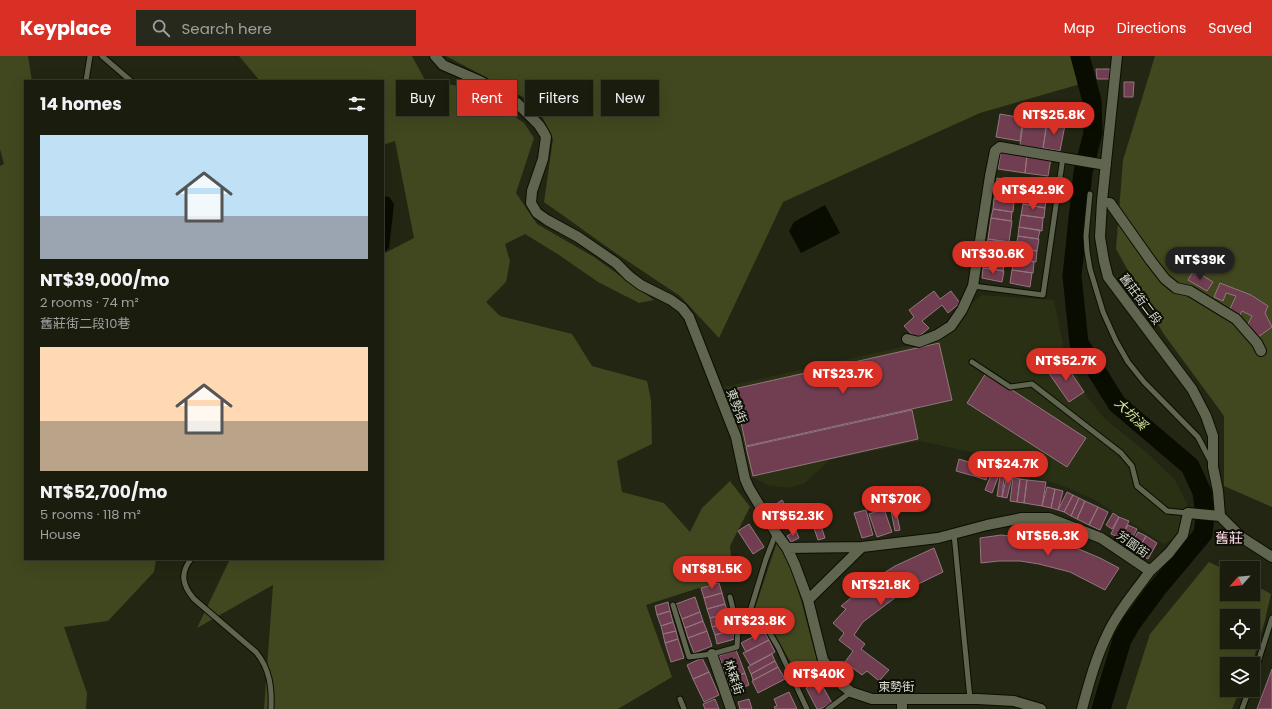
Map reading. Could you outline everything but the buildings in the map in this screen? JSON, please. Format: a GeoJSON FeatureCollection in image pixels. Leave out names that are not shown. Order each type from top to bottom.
{"type":"FeatureCollection","features":[{"type":"Feature","properties":{"kind":"street","name":"東勢街"},"geometry":{"type":"LineString","coordinates":[[435,56],[443,65],[480,81],[510,98],[539,125],[546,136],[543,158],[532,191],[531,203],[537,213],[578,237],[616,263],[641,285],[671,300],[682,308],[689,317],[736,437],[747,483],[797,569],[808,600],[823,660],[838,680],[850,692],[872,699],[902,704],[970,699],[1014,701],[1040,709]]}},
{"type":"Feature","properties":{"kind":"street","name":"舊莊街二段"},"geometry":{"type":"LineString","coordinates":[[1117,56],[1101,164],[1102,201],[1100,237],[1104,261],[1108,277],[1192,389],[1206,416],[1213,436],[1213,467],[1218,491],[1216,516]]}},
{"type":"Feature","properties":{"kind":"street"},"geometry":{"type":"LineString","coordinates":[[907,339],[919,342],[926,340],[951,326],[962,310],[973,286],[990,176],[995,151],[1000,146],[1101,164]]}},
{"type":"Feature","properties":{"kind":"street"},"geometry":{"type":"LineString","coordinates":[[1102,201],[1110,203],[1165,279],[1176,288],[1190,291],[1236,318],[1261,351]]}},
{"type":"Feature","properties":{"kind":"street"},"geometry":{"type":"LineString","coordinates":[[1150,571],[1169,553],[1183,534],[1190,513],[1216,516],[1241,537],[1272,557]]}},
{"type":"Feature","properties":{"kind":"street","name":"芳園街"},"geometry":{"type":"LineString","coordinates":[[786,548],[862,547],[938,538],[987,525],[1022,518],[1049,518],[1101,538],[1150,571],[1108,631],[1093,669],[1082,709]]}},
{"type":"Feature","properties":{"kind":"street"},"geometry":{"type":"LineString","coordinates":[[808,600],[862,547]]}},
{"type":"Feature","properties":{"kind":"street","name":"林森街"},"geometry":{"type":"LineString","coordinates":[[712,654],[731,709]]}},
{"type":"Feature","properties":{"kind":"lane"},"geometry":{"type":"LineString","coordinates":[[86,80],[90,56]]}},
{"type":"Feature","properties":{"kind":"lane"},"geometry":{"type":"LineString","coordinates":[[102,56],[130,80]]}},
{"type":"Feature","properties":{"kind":"lane"},"geometry":{"type":"LineString","coordinates":[[973,286],[1043,295],[1067,158]]}},
{"type":"Feature","properties":{"kind":"lane"},"geometry":{"type":"LineString","coordinates":[[1090,194],[1086,251],[1103,312],[1116,341],[1128,362],[1144,382],[1198,437],[1213,467]]}},
{"type":"Feature","properties":{"kind":"lane"},"geometry":{"type":"LineString","coordinates":[[972,362],[1010,387],[1032,384],[1121,453],[1132,466],[1137,486],[1167,511],[1190,513]]}},
{"type":"Feature","properties":{"kind":"lane"},"geometry":{"type":"LineString","coordinates":[[776,533],[750,608],[753,618],[768,630],[778,647],[807,709]]}},
{"type":"Feature","properties":{"kind":"lane"},"geometry":{"type":"LineString","coordinates":[[954,534],[970,699]]}},
{"type":"Feature","properties":{"kind":"lane"},"geometry":{"type":"LineString","coordinates":[[190,560],[184,570],[185,585],[188,592],[194,599],[256,652],[263,661],[268,673],[271,689],[271,709]]}},
{"type":"Feature","properties":{"kind":"lane"},"geometry":{"type":"LineString","coordinates":[[673,605],[689,657],[712,654],[737,648],[738,629],[730,597]]}},
{"type":"Feature","properties":{"kind":"lane"},"geometry":{"type":"LineString","coordinates":[[1260,657],[1272,618]]}},
{"type":"Feature","properties":{"kind":"lane"},"geometry":{"type":"LineString","coordinates":[[828,709],[850,692]]}},
{"type":"Feature","properties":{"kind":"lane"},"geometry":{"type":"LineString","coordinates":[[1242,709],[1246,697]]}},
{"type":"Feature","properties":{"kind":"lane"},"geometry":{"type":"LineString","coordinates":[[680,699],[684,709]]}},
{"type":"Feature","properties":{"kind":"shaded area"},"geometry":{"type":"Polygon","coordinates":[[[0,56],[28,56],[32,80],[24,80],[24,560],[156,560],[154,572],[108,621],[64,627],[87,693],[86,709],[0,709],[0,166],[4,164],[0,149],[0,56]]]}},
{"type":"Feature","properties":{"kind":"shaded area"},"geometry":{"type":"Polygon","coordinates":[[[239,56],[412,56],[425,80],[396,80],[396,116],[449,116],[449,84],[457,86],[457,116],[514,116],[524,123],[534,138],[516,193],[537,224],[594,257],[654,300],[639,303],[598,282],[525,234],[505,244],[510,261],[506,282],[486,302],[500,316],[572,334],[592,366],[647,381],[651,400],[652,444],[617,461],[622,492],[664,503],[690,532],[702,508],[730,481],[750,507],[730,546],[733,577],[646,605],[672,677],[618,709],[264,709],[273,585],[197,628],[230,560],[384,560],[384,253],[414,238],[395,141],[384,145],[384,80],[259,80],[239,56]]]}},
{"type":"Feature","properties":{"kind":"shaded area"},"geometry":{"type":"Polygon","coordinates":[[[446,56],[1082,56],[1091,81],[980,113],[783,202],[719,338],[680,296],[617,254],[544,202],[553,139],[542,116],[593,116],[593,80],[525,80],[525,98],[517,94],[517,80],[491,80],[446,56]]]}},
{"type":"Feature","properties":{"kind":"shaded area"},"geometry":{"type":"Polygon","coordinates":[[[1155,56],[1272,56],[1272,507],[1224,486],[1224,416],[1163,333],[1116,249],[1123,160],[1155,56]]]}},
{"type":"Feature","properties":{"kind":"shaded area"},"geometry":{"type":"Polygon","coordinates":[[[384,196],[389,197],[394,204],[389,248],[384,253],[384,196]]]}},
{"type":"Feature","properties":{"kind":"shaded area"},"geometry":{"type":"Polygon","coordinates":[[[825,205],[840,233],[801,253],[789,231],[794,222],[825,205]]]}},
{"type":"Feature","properties":{"kind":"shaded area"},"geometry":{"type":"Polygon","coordinates":[[[982,295],[1054,300],[1066,360],[1070,360],[1086,395],[1104,418],[1145,451],[1175,480],[1187,504],[1181,534],[1164,544],[1095,500],[1063,486],[1032,476],[976,453],[920,441],[830,460],[805,483],[789,488],[767,485],[754,478],[748,479],[724,387],[942,338],[961,318],[971,304],[982,295]]]}},
{"type":"Feature","properties":{"kind":"shaded area"},"geometry":{"type":"Polygon","coordinates":[[[777,542],[788,559],[801,600],[817,661],[796,672],[774,633],[758,617],[755,608],[777,542]]]}},
{"type":"Feature","properties":{"kind":"shaded area"},"geometry":{"type":"Polygon","coordinates":[[[1209,562],[1220,568],[1220,601],[1260,601],[1260,588],[1271,594],[1260,637],[1260,609],[1220,609],[1220,649],[1256,649],[1254,657],[1220,657],[1220,697],[1237,697],[1232,709],[1126,709],[1150,634],[1209,562]]]}},
{"type":"Feature","properties":{"kind":"waterway","name":"大坑溪"},"geometry":{"type":"LineString","coordinates":[[1080,56],[1092,101],[1093,133],[1083,172],[1072,276],[1079,343],[1117,404],[1190,466],[1202,492],[1205,516],[1203,534],[1156,590],[1131,624],[1122,640],[1101,709]]}},
{"type":"Feature","properties":{"kind":"district","name":"舊莊"},"geometry":{"type":"Point","coordinates":[1229,538]}}]}
